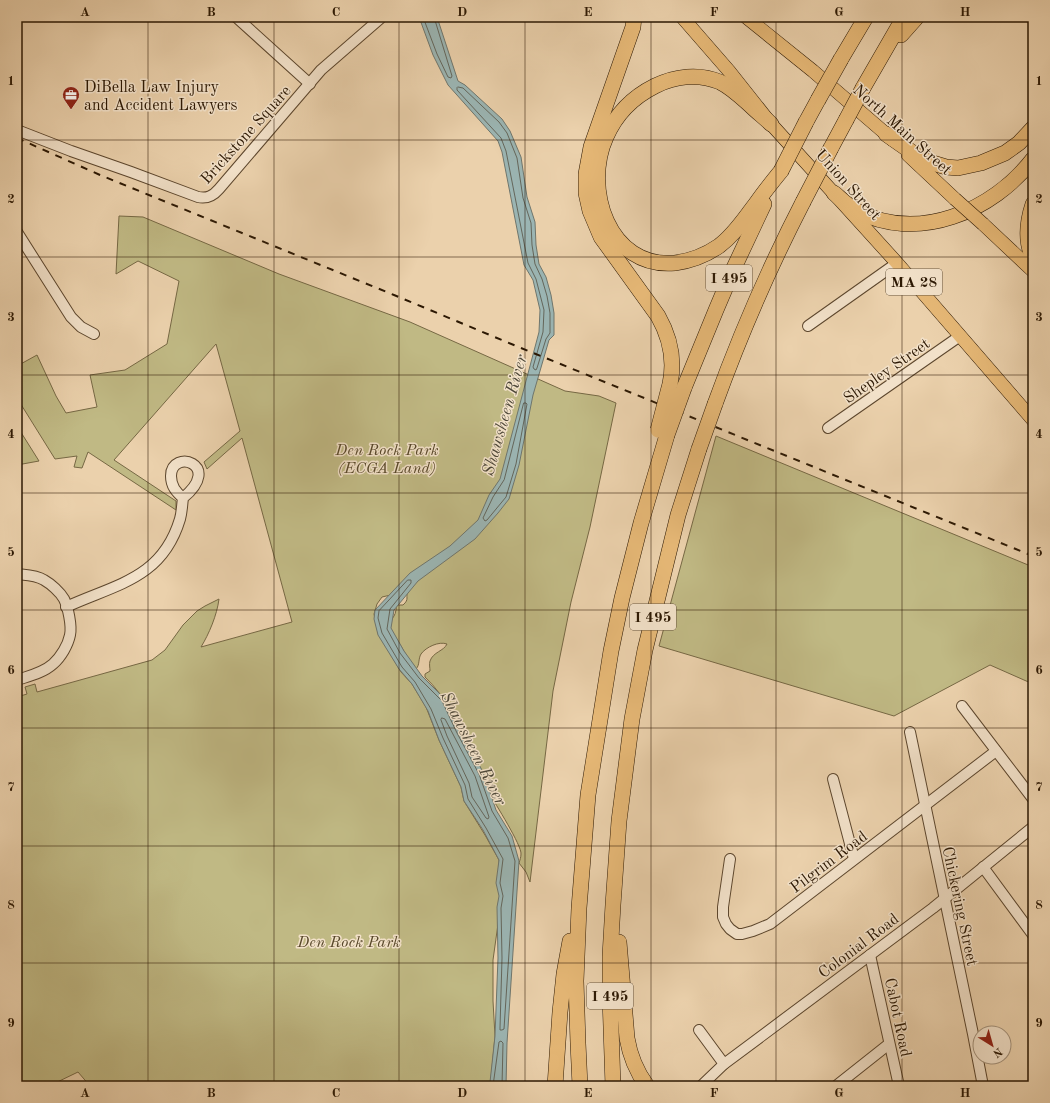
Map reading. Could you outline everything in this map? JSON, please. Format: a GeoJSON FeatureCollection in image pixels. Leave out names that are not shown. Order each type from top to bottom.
{"type":"FeatureCollection","features":[{"type":"Feature","properties":{"kind":"highway","name":"I 495"},"geometry":{"type":"LineString","coordinates":[[580,1086],[576,981],[578,915],[588,795],[611,651],[622,598],[642,522],[644,480],[733,270],[806,122],[866,17]]}},
{"type":"Feature","properties":{"kind":"highway","name":"I 495"},"geometry":{"type":"LineString","coordinates":[[613,1086],[610,997],[612,905],[621,805],[632,719],[645,650],[678,515],[715,404],[747,320],[781,244],[863,88],[904,17]]}},
{"type":"Feature","properties":{"kind":"highway"},"geometry":{"type":"LineString","coordinates":[[880,58],[917,17]]}},
{"type":"Feature","properties":{"kind":"highway"},"geometry":{"type":"LineString","coordinates":[[635,20],[591,147],[586,174],[586,193],[590,211],[601,237],[658,316],[669,342],[672,370],[663,433]]}},
{"type":"Feature","properties":{"kind":"highway"},"geometry":{"type":"LineString","coordinates":[[772,124],[735,92],[714,80],[694,77],[681,78],[657,85],[630,102],[609,129],[602,146],[598,163],[598,194],[603,213],[609,226],[615,236],[628,249],[649,261],[664,263],[678,262],[706,254],[724,242],[740,225],[781,171]]}},
{"type":"Feature","properties":{"kind":"highway"},"geometry":{"type":"LineString","coordinates":[[886,134],[923,160],[946,167],[958,168],[981,164],[1001,155],[1019,143],[1033,128]]}},
{"type":"Feature","properties":{"kind":"highway"},"geometry":{"type":"LineString","coordinates":[[834,193],[857,210],[880,219],[906,223],[939,221],[971,210],[991,199],[1010,184],[1033,159]]}},
{"type":"Feature","properties":{"kind":"highway"},"geometry":{"type":"LineString","coordinates":[[1033,204],[1029,217],[1028,230],[1029,248],[1033,258]]}},
{"type":"Feature","properties":{"kind":"highway"},"geometry":{"type":"LineString","coordinates":[[612,905],[618,937],[629,1052],[638,1074],[647,1086]]}},
{"type":"Feature","properties":{"kind":"highway"},"geometry":{"type":"LineString","coordinates":[[555,1086],[564,974],[572,931],[578,915]]}},
{"type":"Feature","properties":{"kind":"main road","name":"Union Street"},"geometry":{"type":"LineString","coordinates":[[682,17],[729,71],[772,124],[897,263],[1033,420]]}},
{"type":"Feature","properties":{"kind":"main road","name":"North Main Street"},"geometry":{"type":"LineString","coordinates":[[746,17],[813,71],[886,134],[1033,271]]}},
{"type":"Feature","properties":{"kind":"street"},"geometry":{"type":"LineString","coordinates":[[236,17],[310,84]]}},
{"type":"Feature","properties":{"kind":"street","name":"Brickstone Square"},"geometry":{"type":"LineString","coordinates":[[17,130],[198,197],[205,198],[214,195],[321,70],[372,20],[382,17]]}},
{"type":"Feature","properties":{"kind":"street"},"geometry":{"type":"LineString","coordinates":[[17,232],[71,317],[81,327],[94,334]]}},
{"type":"Feature","properties":{"kind":"street"},"geometry":{"type":"LineString","coordinates":[[808,326],[897,263]]}},
{"type":"Feature","properties":{"kind":"street","name":"Shepley Street"},"geometry":{"type":"LineString","coordinates":[[828,428],[960,336]]}},
{"type":"Feature","properties":{"kind":"street"},"geometry":{"type":"LineString","coordinates":[[66,607],[130,581],[150,568],[166,548],[174,533],[180,518],[183,498]]}},
{"type":"Feature","properties":{"kind":"street"},"geometry":{"type":"LineString","coordinates":[[17,574],[30,575],[44,580],[56,589],[64,600],[70,617],[70,634],[66,646],[54,664],[44,670],[17,680]]}},
{"type":"Feature","properties":{"kind":"street"},"geometry":{"type":"LineString","coordinates":[[962,706],[1033,799]]}},
{"type":"Feature","properties":{"kind":"street","name":"Chickering Street"},"geometry":{"type":"LineString","coordinates":[[910,732],[983,1086]]}},
{"type":"Feature","properties":{"kind":"street","name":"Pilgrim Road"},"geometry":{"type":"LineString","coordinates":[[730,859],[723,917],[736,934],[742,934],[770,924],[996,751]]}},
{"type":"Feature","properties":{"kind":"street"},"geometry":{"type":"LineString","coordinates":[[833,779],[854,859]]}},
{"type":"Feature","properties":{"kind":"street","name":"Colonial Road"},"geometry":{"type":"LineString","coordinates":[[701,1086],[724,1064],[944,899],[1033,827]]}},
{"type":"Feature","properties":{"kind":"street"},"geometry":{"type":"LineString","coordinates":[[983,867],[1033,935]]}},
{"type":"Feature","properties":{"kind":"street","name":"Cabot Road"},"geometry":{"type":"LineString","coordinates":[[870,955],[899,1086]]}},
{"type":"Feature","properties":{"kind":"street"},"geometry":{"type":"LineString","coordinates":[[699,1030],[724,1064]]}},
{"type":"Feature","properties":{"kind":"street"},"geometry":{"type":"LineString","coordinates":[[836,1086],[890,1044]]}},
{"type":"Feature","properties":{"kind":"green space"},"geometry":{"type":"Polygon","coordinates":[[[119,216],[143,217],[279,274],[410,322],[565,391],[599,396],[616,403],[590,527],[571,602],[553,691],[530,882],[526,872],[519,863],[521,854],[517,842],[489,793],[488,776],[478,768],[472,750],[452,711],[433,685],[425,677],[425,674],[430,671],[431,658],[447,644],[440,643],[426,649],[421,654],[416,669],[389,630],[390,622],[395,615],[397,605],[403,605],[405,603],[407,600],[408,591],[382,597],[377,604],[374,614],[378,633],[401,672],[412,684],[426,707],[439,740],[461,787],[464,801],[499,860],[500,890],[498,924],[493,960],[495,1036],[489,1086],[90,1086],[78,1072],[49,1086],[17,1086],[17,697],[27,694],[25,687],[35,684],[37,692],[152,660],[165,650],[183,625],[197,611],[219,599],[212,624],[201,647],[292,622],[242,438],[207,469],[204,462],[240,431],[216,344],[114,460],[176,501],[176,510],[88,452],[82,468],[74,467],[77,456],[55,459],[17,398],[17,366],[37,355],[56,396],[66,413],[97,407],[90,375],[125,370],[167,344],[179,281],[138,261],[116,274],[119,216]]]}},
{"type":"Feature","properties":{"kind":"green space"},"geometry":{"type":"Polygon","coordinates":[[[17,426],[39,461],[17,465],[17,426]]]}},
{"type":"Feature","properties":{"kind":"green space"},"geometry":{"type":"Polygon","coordinates":[[[716,436],[1033,567],[1033,684],[990,665],[894,716],[659,646],[716,436]]]}},
{"type":"Feature","properties":{"kind":"water","name":"Shawsheen River"},"geometry":{"type":"Polygon","coordinates":[[[419,17],[437,17],[458,81],[465,85],[502,119],[510,131],[521,157],[527,197],[535,222],[539,264],[546,277],[554,313],[554,335],[549,340],[533,395],[519,465],[509,499],[475,539],[418,581],[394,610],[391,628],[404,651],[422,676],[445,699],[483,772],[496,810],[512,836],[519,861],[507,1043],[506,1086],[489,1086],[495,1036],[498,958],[497,907],[499,896],[496,883],[499,860],[483,830],[464,801],[461,787],[439,740],[428,711],[412,684],[399,669],[378,635],[374,619],[375,610],[410,573],[450,546],[478,520],[489,495],[500,479],[539,332],[540,310],[533,280],[524,265],[502,152],[498,141],[448,85],[433,55],[419,17]]]}},
{"type":"Feature","properties":{"kind":"railway"},"geometry":{"type":"LineString","coordinates":[[17,138],[100,175],[1033,556]]}},
{"type":"Feature","properties":{"kind":"place","name":"DiBella Law Injury and Accident Lawyers"},"geometry":{"type":"Point","coordinates":[71,110]}},
{"type":"Feature","properties":{"kind":"park label","name":"Den Rock Park (ECGA Land)"},"geometry":{"type":"Point","coordinates":[387,458]}},
{"type":"Feature","properties":{"kind":"park label","name":"Den Rock Park"},"geometry":{"type":"Point","coordinates":[349,941]}}]}
